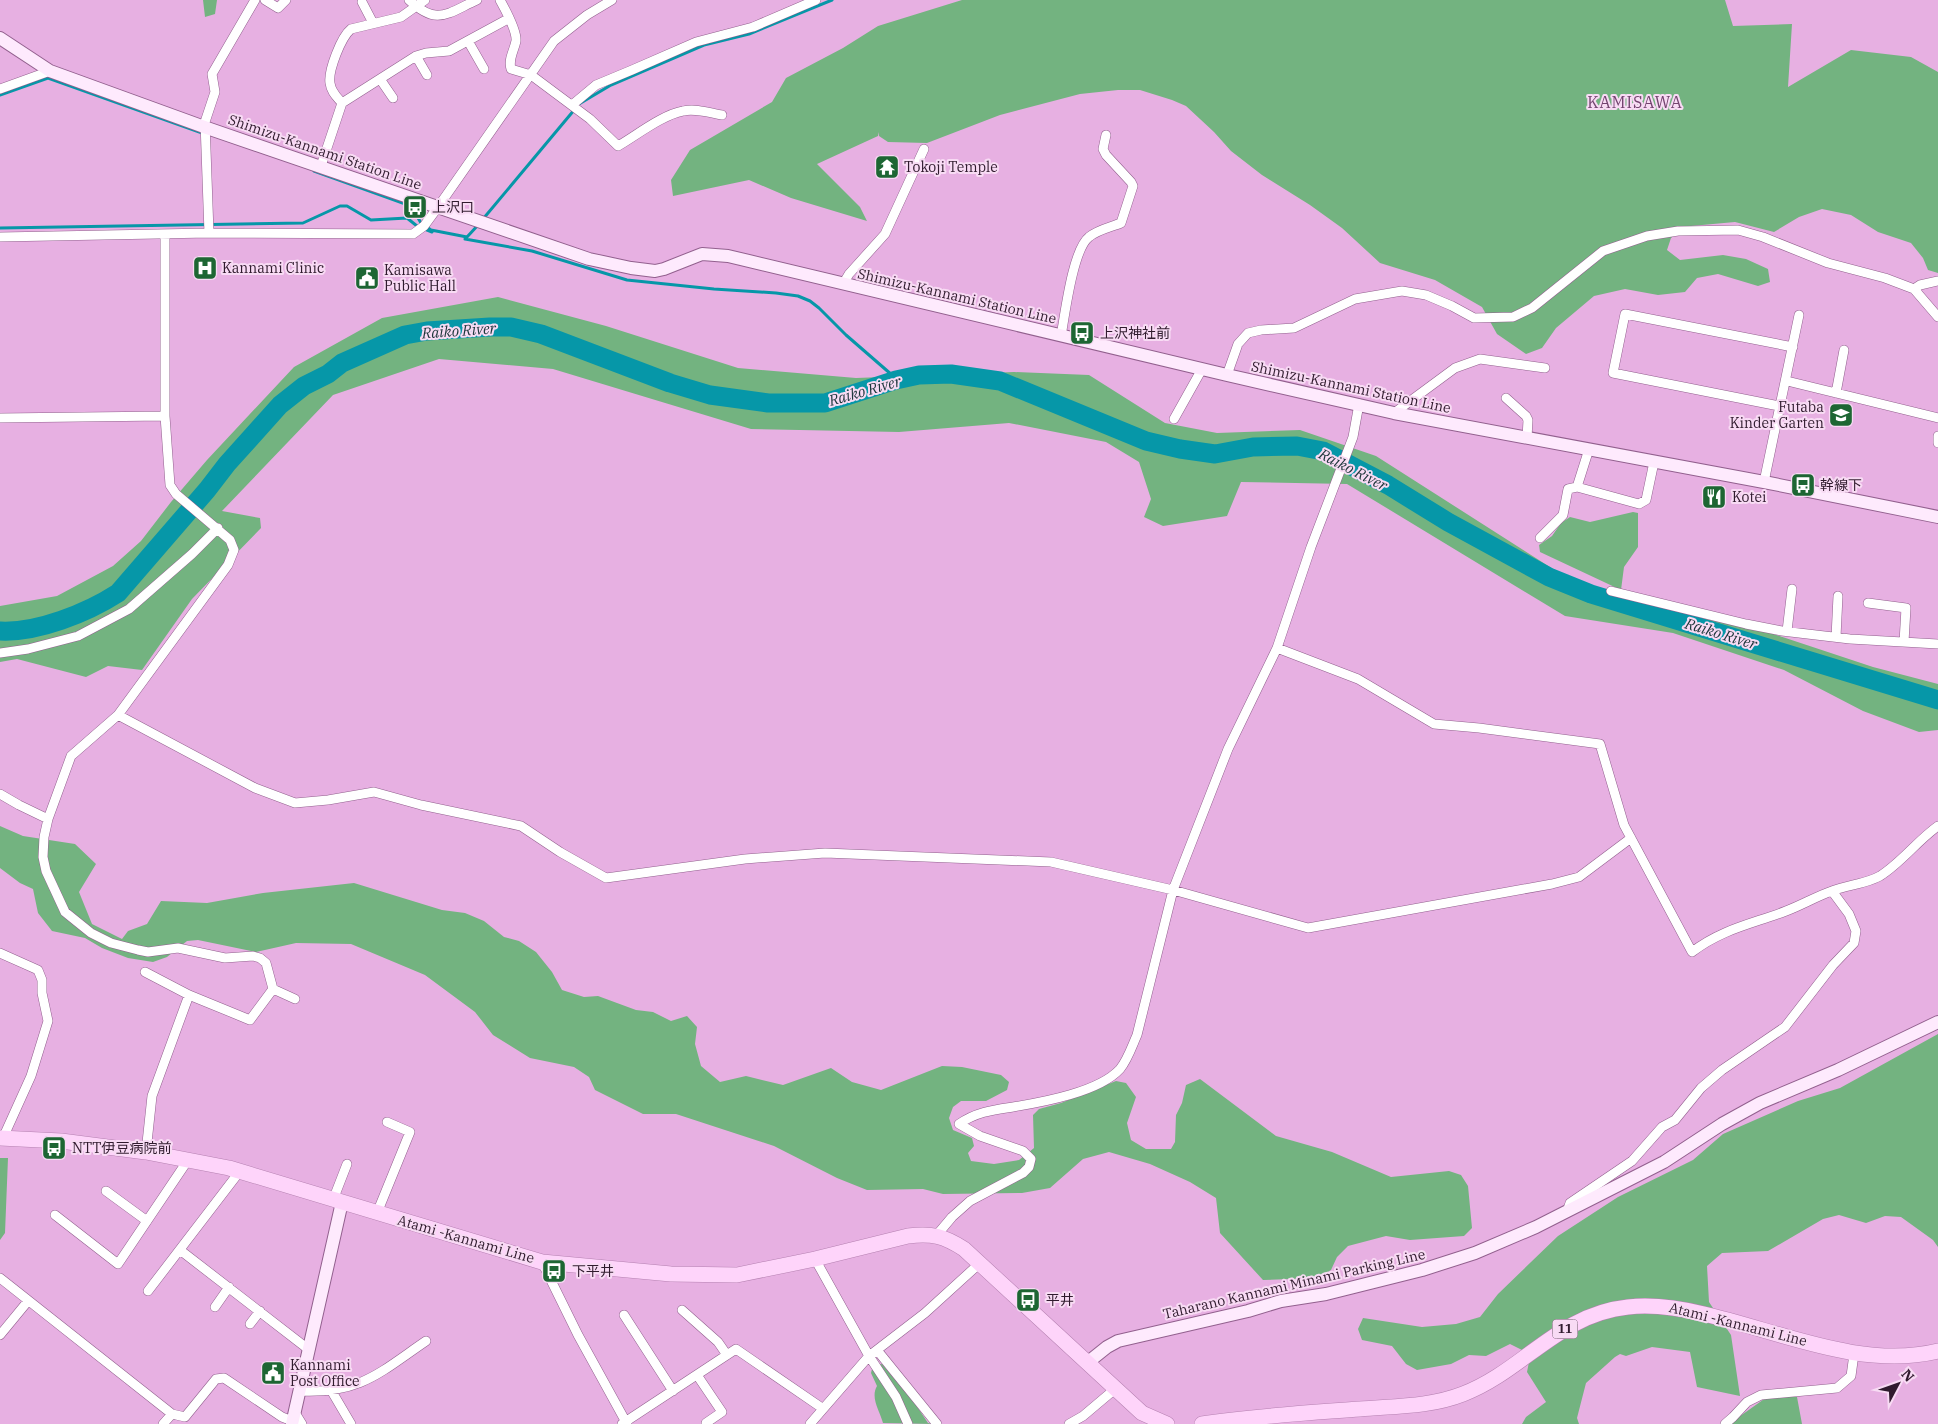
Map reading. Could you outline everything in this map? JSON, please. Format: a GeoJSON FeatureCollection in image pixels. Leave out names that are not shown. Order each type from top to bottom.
{"type":"FeatureCollection","features":[{"type":"Feature","properties":{"kind":"main road","name":"Shimizu-Kannami Station Line"},"geometry":{"type":"LineString","coordinates":[[0,38],[50,71],[207,128],[589,259],[655,271],[702,254],[710,253],[728,256],[1202,370],[1394,413],[1764,482],[1938,517]]}},
{"type":"Feature","properties":{"kind":"main road","name":"Taharano Kannami Minami Parking Line"},"geometry":{"type":"LineString","coordinates":[[1088,1363],[1107,1347],[1118,1341],[1248,1311],[1281,1301],[1326,1294],[1422,1270],[1475,1253],[1567,1212],[1664,1162],[1722,1124],[1760,1103],[1838,1070],[1938,1022]]}},
{"type":"Feature","properties":{"kind":"main road","name":"Atami -Kannami Line"},"geometry":{"type":"LineString","coordinates":[[1,1138],[61,1141],[146,1152],[240,1171],[542,1262],[671,1274],[736,1275],[815,1259],[908,1236],[922,1234],[936,1236],[949,1240],[964,1249],[1142,1413],[1167,1424]]}},
{"type":"Feature","properties":{"kind":"main road"},"geometry":{"type":"LineString","coordinates":[[295,1420],[299,1391],[338,1201]]}},
{"type":"Feature","properties":{"kind":"main road","name":"Atami -Kannami Line"},"geometry":{"type":"LineString","coordinates":[[1202,1424],[1251,1417],[1430,1403],[1461,1395],[1484,1386],[1555,1335],[1596,1312],[1628,1306],[1666,1306],[1723,1318],[1854,1354],[1886,1356],[1921,1355],[1938,1351]]}},
{"type":"Feature","properties":{"kind":"street"},"geometry":{"type":"LineString","coordinates":[[209,233],[206,118],[214,92],[212,74],[255,0]]}},
{"type":"Feature","properties":{"kind":"street"},"geometry":{"type":"LineString","coordinates":[[265,0],[278,8],[286,0]]}},
{"type":"Feature","properties":{"kind":"street"},"geometry":{"type":"LineString","coordinates":[[409,0],[426,14],[442,15],[477,0]]}},
{"type":"Feature","properties":{"kind":"street"},"geometry":{"type":"LineString","coordinates":[[342,103],[332,90],[330,77],[335,59],[347,32],[401,17],[425,0]]}},
{"type":"Feature","properties":{"kind":"street"},"geometry":{"type":"LineString","coordinates":[[500,0],[508,13],[508,19],[514,29],[516,40],[509,63],[511,69],[532,75],[590,119],[618,146],[665,118],[682,111],[694,110],[722,115]]}},
{"type":"Feature","properties":{"kind":"street"},"geometry":{"type":"LineString","coordinates":[[0,237],[209,233],[413,234],[424,226],[438,207],[532,75],[548,49],[561,34],[612,0]]}},
{"type":"Feature","properties":{"kind":"street"},"geometry":{"type":"LineString","coordinates":[[791,0],[797,8]]}},
{"type":"Feature","properties":{"kind":"street"},"geometry":{"type":"LineString","coordinates":[[572,105],[596,86],[696,42],[753,27],[816,0]]}},
{"type":"Feature","properties":{"kind":"street"},"geometry":{"type":"LineString","coordinates":[[362,2],[374,23]]}},
{"type":"Feature","properties":{"kind":"street"},"geometry":{"type":"LineString","coordinates":[[321,166],[342,103],[416,56],[426,52],[446,52],[508,19]]}},
{"type":"Feature","properties":{"kind":"street"},"geometry":{"type":"LineString","coordinates":[[468,41],[484,69]]}},
{"type":"Feature","properties":{"kind":"street"},"geometry":{"type":"LineString","coordinates":[[416,56],[427,74]]}},
{"type":"Feature","properties":{"kind":"street"},"geometry":{"type":"LineString","coordinates":[[0,89],[50,71]]}},
{"type":"Feature","properties":{"kind":"street"},"geometry":{"type":"LineString","coordinates":[[380,79],[393,98]]}},
{"type":"Feature","properties":{"kind":"street"},"geometry":{"type":"LineString","coordinates":[[1061,336],[1074,267],[1083,244],[1090,236],[1121,223],[1133,186],[1106,155],[1103,149],[1106,135]]}},
{"type":"Feature","properties":{"kind":"street"},"geometry":{"type":"LineString","coordinates":[[843,284],[849,274],[885,234],[924,149]]}},
{"type":"Feature","properties":{"kind":"street"},"geometry":{"type":"LineString","coordinates":[[1227,375],[1238,344],[1248,333],[1261,330],[1294,328],[1355,299],[1402,291],[1426,295],[1474,318],[1513,317],[1532,308],[1603,250],[1647,236],[1678,231],[1738,230],[1762,237],[1828,263],[1884,278],[1914,289],[1938,317]]}},
{"type":"Feature","properties":{"kind":"street"},"geometry":{"type":"LineString","coordinates":[[165,234],[165,416],[170,485],[176,494],[230,540],[234,550],[228,565],[118,715],[71,756],[48,819],[42,857],[46,871],[65,912],[91,933],[111,943],[148,952],[178,948],[225,958],[253,956],[260,958],[266,963],[273,989]]}},
{"type":"Feature","properties":{"kind":"street"},"geometry":{"type":"LineString","coordinates":[[1914,289],[1920,285],[1938,281]]}},
{"type":"Feature","properties":{"kind":"street"},"geometry":{"type":"LineString","coordinates":[[1780,406],[1613,373],[1625,314],[1793,347]]}},
{"type":"Feature","properties":{"kind":"street"},"geometry":{"type":"LineString","coordinates":[[1764,482],[1800,315]]}},
{"type":"Feature","properties":{"kind":"street"},"geometry":{"type":"LineString","coordinates":[[1836,393],[1844,350]]}},
{"type":"Feature","properties":{"kind":"street"},"geometry":{"type":"LineString","coordinates":[[1394,413],[1455,368],[1480,359],[1545,368]]}},
{"type":"Feature","properties":{"kind":"street"},"geometry":{"type":"LineString","coordinates":[[1174,420],[1202,370]]}},
{"type":"Feature","properties":{"kind":"street"},"geometry":{"type":"LineString","coordinates":[[1786,382],[1938,418]]}},
{"type":"Feature","properties":{"kind":"street"},"geometry":{"type":"LineString","coordinates":[[1506,398],[1526,416],[1528,420],[1527,438]]}},
{"type":"Feature","properties":{"kind":"street"},"geometry":{"type":"LineString","coordinates":[[936,1236],[952,1217],[970,1201],[1023,1173],[1029,1167],[1030,1159],[1023,1152],[980,1136],[959,1124],[974,1114],[1022,1105],[1080,1090],[1104,1081],[1120,1068],[1128,1056],[1137,1034],[1173,890],[1228,749],[1277,648],[1353,437],[1359,404]]}},
{"type":"Feature","properties":{"kind":"street"},"geometry":{"type":"LineString","coordinates":[[0,418],[165,416]]}},
{"type":"Feature","properties":{"kind":"street"},"geometry":{"type":"LineString","coordinates":[[1938,436],[1938,443]]}},
{"type":"Feature","properties":{"kind":"street"},"geometry":{"type":"LineString","coordinates":[[1577,487],[1589,450]]}},
{"type":"Feature","properties":{"kind":"street"},"geometry":{"type":"LineString","coordinates":[[1540,538],[1563,515],[1568,489],[1577,487],[1639,504],[1646,500],[1654,462]]}},
{"type":"Feature","properties":{"kind":"street"},"geometry":{"type":"LineString","coordinates":[[0,653],[28,650],[78,636],[129,609],[192,554],[215,526]]}},
{"type":"Feature","properties":{"kind":"street"},"geometry":{"type":"LineString","coordinates":[[1787,631],[1792,589]]}},
{"type":"Feature","properties":{"kind":"street"},"geometry":{"type":"LineString","coordinates":[[1611,591],[1746,624],[1787,631],[1836,638],[1938,644]]}},
{"type":"Feature","properties":{"kind":"street"},"geometry":{"type":"LineString","coordinates":[[1836,638],[1838,596]]}},
{"type":"Feature","properties":{"kind":"street"},"geometry":{"type":"LineString","coordinates":[[1868,603],[1906,608],[1904,642]]}},
{"type":"Feature","properties":{"kind":"street"},"geometry":{"type":"LineString","coordinates":[[1277,648],[1358,678],[1434,724],[1600,744],[1624,825],[1692,952],[1703,944],[1738,926],[1773,916],[1832,891],[1879,876],[1894,865],[1922,837],[1938,826]]}},
{"type":"Feature","properties":{"kind":"street"},"geometry":{"type":"LineString","coordinates":[[118,715],[255,788],[295,803],[328,800],[374,792],[421,805],[521,826],[560,852],[606,878],[745,859],[825,853],[1051,862],[1173,890],[1308,928],[1552,884],[1579,877],[1631,838]]}},
{"type":"Feature","properties":{"kind":"street"},"geometry":{"type":"LineString","coordinates":[[0,794],[48,819]]}},
{"type":"Feature","properties":{"kind":"street"},"geometry":{"type":"LineString","coordinates":[[1567,1212],[1570,1203],[1632,1161],[1662,1127],[1675,1120],[1701,1088],[1722,1070],[1786,1026],[1834,965],[1848,952],[1854,943],[1856,931],[1849,914],[1832,891]]}},
{"type":"Feature","properties":{"kind":"street"},"geometry":{"type":"LineString","coordinates":[[0,952],[38,970],[42,980],[42,993],[48,1021],[32,1076],[1,1138]]}},
{"type":"Feature","properties":{"kind":"street"},"geometry":{"type":"LineString","coordinates":[[145,972],[189,995],[250,1020],[273,989]]}},
{"type":"Feature","properties":{"kind":"street"},"geometry":{"type":"LineString","coordinates":[[273,989],[295,999]]}},
{"type":"Feature","properties":{"kind":"street"},"geometry":{"type":"LineString","coordinates":[[146,1152],[152,1096],[189,995]]}},
{"type":"Feature","properties":{"kind":"street"},"geometry":{"type":"LineString","coordinates":[[377,1213],[410,1132],[387,1122]]}},
{"type":"Feature","properties":{"kind":"street"},"geometry":{"type":"LineString","coordinates":[[56,1215],[118,1264],[188,1160]]}},
{"type":"Feature","properties":{"kind":"street"},"geometry":{"type":"LineString","coordinates":[[338,1201],[347,1164]]}},
{"type":"Feature","properties":{"kind":"street"},"geometry":{"type":"LineString","coordinates":[[148,1291],[240,1171]]}},
{"type":"Feature","properties":{"kind":"street"},"geometry":{"type":"LineString","coordinates":[[106,1191],[147,1221]]}},
{"type":"Feature","properties":{"kind":"street"},"geometry":{"type":"LineString","coordinates":[[180,1250],[308,1349]]}},
{"type":"Feature","properties":{"kind":"street"},"geometry":{"type":"LineString","coordinates":[[815,1259],[869,1356],[896,1397],[908,1424]]}},
{"type":"Feature","properties":{"kind":"street"},"geometry":{"type":"LineString","coordinates":[[542,1262],[625,1423],[736,1349],[822,1408]]}},
{"type":"Feature","properties":{"kind":"street"},"geometry":{"type":"LineString","coordinates":[[810,1424],[869,1356],[925,1313],[980,1263]]}},
{"type":"Feature","properties":{"kind":"street"},"geometry":{"type":"LineString","coordinates":[[0,1278],[172,1414],[185,1417],[216,1379],[224,1378],[282,1417],[295,1420]]}},
{"type":"Feature","properties":{"kind":"street"},"geometry":{"type":"LineString","coordinates":[[215,1306],[229,1287]]}},
{"type":"Feature","properties":{"kind":"street"},"geometry":{"type":"LineString","coordinates":[[0,1335],[28,1301]]}},
{"type":"Feature","properties":{"kind":"street"},"geometry":{"type":"LineString","coordinates":[[682,1310],[718,1342],[728,1355]]}},
{"type":"Feature","properties":{"kind":"street"},"geometry":{"type":"LineString","coordinates":[[250,1324],[260,1311]]}},
{"type":"Feature","properties":{"kind":"street"},"geometry":{"type":"LineString","coordinates":[[624,1315],[672,1391]]}},
{"type":"Feature","properties":{"kind":"street"},"geometry":{"type":"LineString","coordinates":[[299,1391],[331,1390],[350,1387],[366,1381],[426,1341]]}},
{"type":"Feature","properties":{"kind":"street"},"geometry":{"type":"LineString","coordinates":[[877,1350],[937,1424]]}},
{"type":"Feature","properties":{"kind":"street"},"geometry":{"type":"LineString","coordinates":[[1724,1424],[1734,1417],[1747,1402],[1761,1395],[1837,1388],[1850,1376],[1854,1354]]}},
{"type":"Feature","properties":{"kind":"street"},"geometry":{"type":"LineString","coordinates":[[696,1375],[722,1412],[706,1423]]}},
{"type":"Feature","properties":{"kind":"street"},"geometry":{"type":"LineString","coordinates":[[1068,1424],[1084,1420],[1115,1389]]}},
{"type":"Feature","properties":{"kind":"street"},"geometry":{"type":"LineString","coordinates":[[331,1390],[350,1424]]}},
{"type":"Feature","properties":{"kind":"street"},"geometry":{"type":"LineString","coordinates":[[163,1424],[172,1414]]}},
{"type":"Feature","properties":{"kind":"green space"},"geometry":{"type":"Polygon","coordinates":[[[203,0],[217,0],[215,14],[205,17],[203,0]]]}},
{"type":"Feature","properties":{"kind":"green space"},"geometry":{"type":"Polygon","coordinates":[[[962,0],[1725,0],[1733,26],[1792,24],[1788,87],[1851,50],[1911,57],[1938,72],[1938,273],[1928,270],[1923,258],[1911,243],[1878,232],[1851,215],[1822,209],[1799,217],[1774,232],[1735,222],[1691,226],[1683,229],[1671,238],[1667,250],[1680,260],[1723,255],[1746,259],[1768,269],[1770,282],[1758,286],[1718,274],[1697,278],[1685,292],[1658,295],[1625,289],[1594,296],[1556,328],[1542,348],[1526,354],[1497,334],[1482,307],[1435,280],[1380,263],[1342,228],[1310,205],[1262,175],[1231,151],[1186,106],[1140,90],[1080,94],[1000,115],[927,143],[888,142],[879,136],[879,132],[878,136],[817,164],[860,207],[867,221],[791,198],[749,180],[673,196],[671,180],[690,150],[772,102],[786,78],[843,48],[878,26],[962,0]]]}},
{"type":"Feature","properties":{"kind":"green space"},"geometry":{"type":"Polygon","coordinates":[[[498,297],[606,326],[738,368],[856,378],[1014,372],[1089,375],[1165,423],[1217,433],[1300,430],[1376,456],[1575,583],[1652,605],[1737,622],[1873,667],[1938,684],[1938,730],[1919,732],[1863,711],[1784,670],[1673,633],[1565,616],[1347,484],[1241,482],[1227,516],[1163,526],[1144,517],[1151,499],[1139,462],[1106,442],[1009,423],[899,432],[751,429],[553,369],[439,359],[333,395],[222,511],[260,518],[261,528],[192,599],[142,670],[108,666],[86,677],[17,659],[0,662],[0,606],[57,596],[113,566],[141,541],[207,460],[294,367],[382,318],[498,297]]]}},
{"type":"Feature","properties":{"kind":"green space"},"geometry":{"type":"Polygon","coordinates":[[[1633,512],[1638,513],[1638,547],[1624,567],[1621,590],[1540,552],[1539,545],[1552,536],[1561,523],[1570,517],[1590,522],[1633,512]]]}},
{"type":"Feature","properties":{"kind":"green space"},"geometry":{"type":"Polygon","coordinates":[[[0,826],[23,836],[75,844],[96,864],[79,892],[92,924],[122,939],[128,931],[147,924],[161,901],[207,903],[263,893],[354,883],[442,910],[465,913],[484,921],[504,937],[519,941],[536,952],[552,972],[562,990],[584,997],[598,996],[636,1010],[653,1012],[671,1021],[687,1016],[697,1027],[695,1044],[701,1066],[720,1082],[746,1076],[783,1085],[831,1068],[852,1082],[881,1090],[942,1066],[962,1067],[1001,1075],[1009,1082],[1007,1090],[986,1101],[961,1101],[953,1107],[949,1118],[953,1130],[972,1138],[974,1146],[968,1153],[971,1161],[994,1164],[1019,1160],[1034,1148],[1033,1115],[1039,1109],[1061,1103],[1116,1081],[1126,1083],[1136,1097],[1127,1123],[1131,1140],[1146,1149],[1171,1149],[1175,1142],[1176,1115],[1182,1103],[1186,1085],[1200,1079],[1276,1136],[1332,1152],[1391,1177],[1449,1171],[1461,1175],[1468,1186],[1472,1228],[1464,1236],[1410,1240],[1386,1236],[1348,1246],[1337,1257],[1331,1270],[1317,1278],[1263,1280],[1220,1233],[1216,1198],[1190,1182],[1150,1164],[1109,1152],[1083,1159],[1050,1188],[1022,1193],[943,1194],[923,1189],[867,1190],[837,1178],[774,1146],[676,1114],[643,1114],[595,1090],[589,1077],[574,1067],[530,1058],[493,1035],[475,1012],[425,975],[351,944],[296,943],[256,952],[198,940],[187,941],[167,957],[153,962],[128,958],[102,948],[85,938],[52,931],[38,913],[33,889],[20,883],[0,868],[0,826]]]}},
{"type":"Feature","properties":{"kind":"green space"},"geometry":{"type":"Polygon","coordinates":[[[1938,1034],[1938,1247],[1933,1240],[1901,1217],[1885,1216],[1866,1223],[1839,1215],[1823,1219],[1768,1251],[1722,1253],[1707,1266],[1709,1302],[1731,1335],[1740,1396],[1697,1387],[1690,1352],[1652,1347],[1626,1356],[1620,1354],[1586,1383],[1577,1418],[1579,1424],[1522,1424],[1526,1417],[1546,1402],[1527,1372],[1529,1362],[1554,1334],[1522,1350],[1510,1344],[1486,1356],[1469,1355],[1451,1364],[1417,1370],[1406,1364],[1392,1346],[1362,1340],[1358,1329],[1363,1318],[1422,1327],[1456,1324],[1480,1317],[1498,1294],[1558,1236],[1618,1197],[1693,1160],[1723,1134],[1798,1101],[1840,1088],[1938,1034]]]}},
{"type":"Feature","properties":{"kind":"green space"},"geometry":{"type":"Polygon","coordinates":[[[0,1158],[8,1158],[5,1233],[0,1240],[0,1158]]]}},
{"type":"Feature","properties":{"kind":"green space"},"geometry":{"type":"Polygon","coordinates":[[[882,1364],[912,1399],[928,1423],[933,1424],[883,1423],[875,1400],[877,1386],[871,1373],[872,1369],[882,1364]]]}},
{"type":"Feature","properties":{"kind":"green space"},"geometry":{"type":"Polygon","coordinates":[[[1767,1397],[1797,1397],[1802,1424],[1729,1424],[1767,1397]]]}},
{"type":"Feature","properties":{"kind":"waterway"},"geometry":{"type":"LineString","coordinates":[[579,104],[611,85],[704,45],[749,34],[832,0]]}},
{"type":"Feature","properties":{"kind":"waterway"},"geometry":{"type":"LineString","coordinates":[[0,95],[48,78],[205,134]]}},
{"type":"Feature","properties":{"kind":"waterway"},"geometry":{"type":"LineString","coordinates":[[483,219],[575,109]]}},
{"type":"Feature","properties":{"kind":"waterway"},"geometry":{"type":"LineString","coordinates":[[314,171],[411,206],[421,223],[431,230],[467,237],[479,224]]}},
{"type":"Feature","properties":{"kind":"waterway"},"geometry":{"type":"LineString","coordinates":[[0,228],[303,223],[340,206],[347,206],[371,220],[407,218],[417,226],[432,232]]}},
{"type":"Feature","properties":{"kind":"waterway"},"geometry":{"type":"LineString","coordinates":[[465,239],[532,251],[627,280],[798,296],[810,301],[819,308],[896,380]]}},
{"type":"Feature","properties":{"kind":"waterway","name":"Raiko River"},"geometry":{"type":"LineString","coordinates":[[0,631],[30,629],[61,620],[92,608],[118,593],[207,490],[227,464],[280,405],[304,386],[328,374],[342,363],[405,335],[427,331],[511,327],[541,334],[670,383],[710,395],[768,403],[825,403],[896,380],[919,375],[951,374],[1000,381],[1146,441],[1180,449],[1215,454],[1253,447],[1297,446],[1323,451],[1388,485],[1448,522],[1549,577],[1591,594],[1938,700]]}},
{"type":"Feature","properties":{"kind":"place","name":"Tokoji Temple"},"geometry":{"type":"Point","coordinates":[887,167]}},
{"type":"Feature","properties":{"kind":"place","name":"上沢口"},"geometry":{"type":"Point","coordinates":[415,207]}},
{"type":"Feature","properties":{"kind":"place","name":"Kannami Clinic"},"geometry":{"type":"Point","coordinates":[205,268]}},
{"type":"Feature","properties":{"kind":"place","name":"Kamisawa Public Hall"},"geometry":{"type":"Point","coordinates":[367,278]}},
{"type":"Feature","properties":{"kind":"place","name":"上沢神社前"},"geometry":{"type":"Point","coordinates":[1082,333]}},
{"type":"Feature","properties":{"kind":"place","name":"Futaba Kinder Garten"},"geometry":{"type":"Point","coordinates":[1841,415]}},
{"type":"Feature","properties":{"kind":"place","name":"幹線下"},"geometry":{"type":"Point","coordinates":[1803,485]}},
{"type":"Feature","properties":{"kind":"place","name":"Kotei"},"geometry":{"type":"Point","coordinates":[1714,497]}},
{"type":"Feature","properties":{"kind":"place","name":"NTT伊豆病院前"},"geometry":{"type":"Point","coordinates":[54,1148]}},
{"type":"Feature","properties":{"kind":"place","name":"下平井"},"geometry":{"type":"Point","coordinates":[554,1271]}},
{"type":"Feature","properties":{"kind":"place","name":"平井"},"geometry":{"type":"Point","coordinates":[1028,1300]}},
{"type":"Feature","properties":{"kind":"place","name":"Kannami Post Office"},"geometry":{"type":"Point","coordinates":[273,1373]}},
{"type":"Feature","properties":{"kind":"district","name":"KAMISAWA"},"geometry":{"type":"Point","coordinates":[1635,102]}}]}
